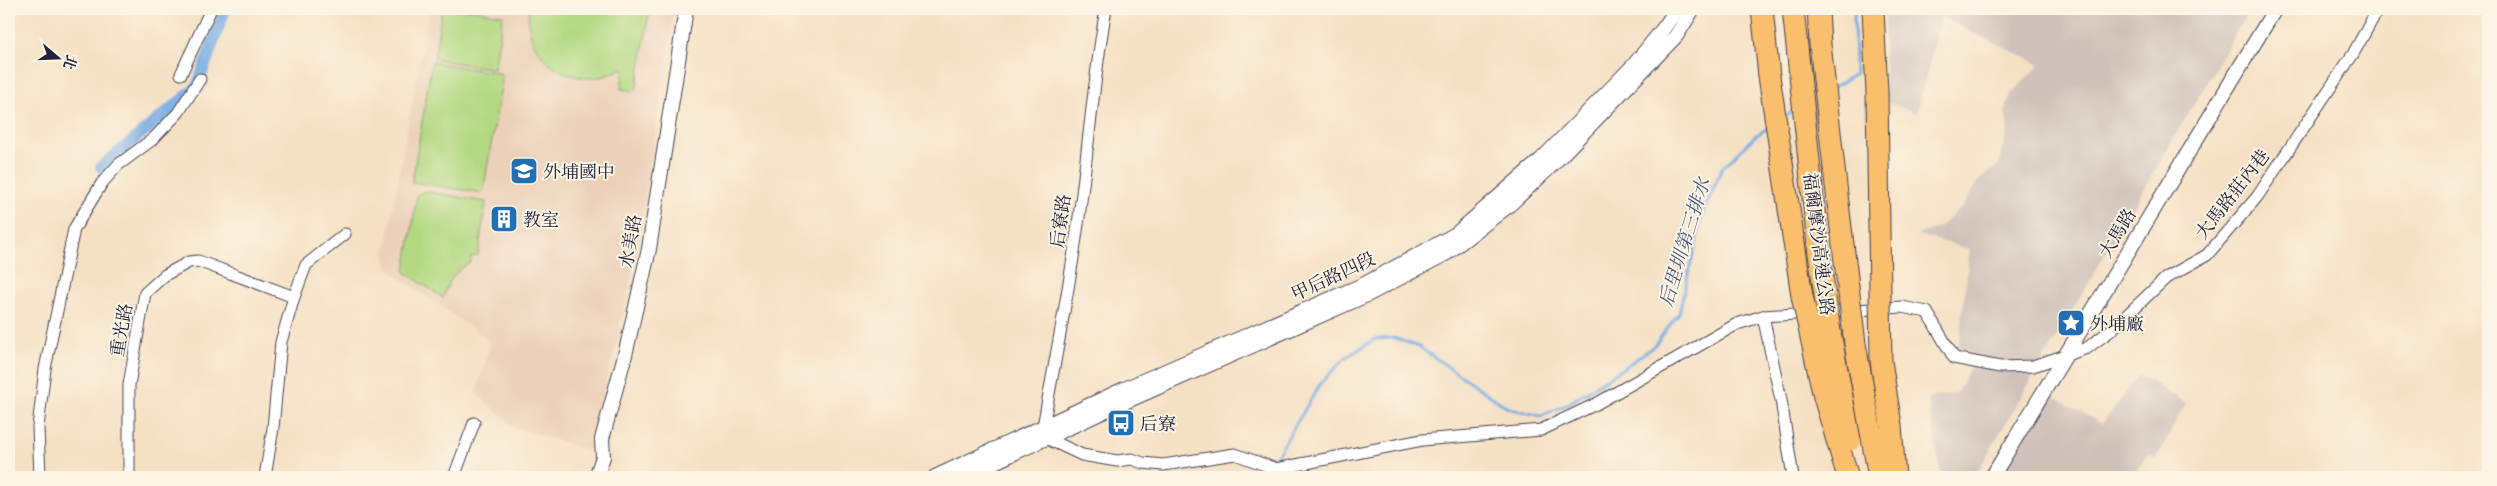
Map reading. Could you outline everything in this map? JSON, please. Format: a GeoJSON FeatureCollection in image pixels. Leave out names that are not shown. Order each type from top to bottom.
{"type":"FeatureCollection","features":[{"type":"Feature","properties":{"kind":"highway"},"geometry":{"type":"LineString","coordinates":[[1762,9],[1768,76],[1802,296],[1824,397],[1848,477]]}},
{"type":"Feature","properties":{"kind":"highway","name":"福爾摩沙高速公路"},"geometry":{"type":"LineString","coordinates":[[1793,9],[1826,303],[1856,477]]}},
{"type":"Feature","properties":{"kind":"highway","name":"福爾摩沙高速公路"},"geometry":{"type":"LineString","coordinates":[[1818,9],[1820,44],[1855,344],[1879,477]]}},
{"type":"Feature","properties":{"kind":"highway"},"geometry":{"type":"LineString","coordinates":[[1873,9],[1877,93],[1881,361],[1891,424],[1895,477]]}},
{"type":"Feature","properties":{"kind":"highway"},"geometry":{"type":"LineString","coordinates":[[1877,93],[1881,9]]}},
{"type":"Feature","properties":{"kind":"street"},"geometry":{"type":"LineString","coordinates":[[181,74],[211,9]]}},
{"type":"Feature","properties":{"kind":"street","name":"水美路"},"geometry":{"type":"LineString","coordinates":[[596,477],[603,457],[602,440],[626,350],[649,249],[686,9]]}},
{"type":"Feature","properties":{"kind":"street","name":"后寮路"},"geometry":{"type":"LineString","coordinates":[[1045,432],[1077,229],[1094,78],[1106,9]]}},
{"type":"Feature","properties":{"kind":"street","name":"甲后路四段"},"geometry":{"type":"LineString","coordinates":[[962,477],[1122,390],[1364,284],[1456,234],[1549,152],[1634,65],[1663,30],[1676,9]]}},
{"type":"Feature","properties":{"kind":"street","name":"甲后路四段"},"geometry":{"type":"LineString","coordinates":[[935,477],[1369,294],[1447,253],[1494,218],[1549,168],[1676,36],[1692,9]]}},
{"type":"Feature","properties":{"kind":"street","name":"大馬路"},"geometry":{"type":"LineString","coordinates":[[1992,477],[2275,9]]}},
{"type":"Feature","properties":{"kind":"street","name":"大馬路莊內巷"},"geometry":{"type":"LineString","coordinates":[[1275,473],[1422,440],[1541,430],[1596,404],[1737,324],[1763,316],[1902,307],[1928,312],[1954,358],[2000,367],[2033,366],[2087,348],[2110,331],[2166,278],[2207,255],[2256,197],[2353,54],[2378,9]]}},
{"type":"Feature","properties":{"kind":"street"},"geometry":{"type":"LineString","coordinates":[[40,477],[38,427],[45,369],[74,229],[102,183],[118,165],[153,139],[178,113],[200,79]]}},
{"type":"Feature","properties":{"kind":"street"},"geometry":{"type":"LineString","coordinates":[[265,477],[273,428],[281,342],[294,297],[306,265],[345,234]]}},
{"type":"Feature","properties":{"kind":"street","name":"重光路"},"geometry":{"type":"LineString","coordinates":[[129,477],[129,385],[145,292],[165,275],[189,262],[198,261],[294,297]]}},
{"type":"Feature","properties":{"kind":"street"},"geometry":{"type":"LineString","coordinates":[[1763,316],[1781,400],[1793,477]]}},
{"type":"Feature","properties":{"kind":"street"},"geometry":{"type":"LineString","coordinates":[[454,477],[474,423]]}},
{"type":"Feature","properties":{"kind":"street"},"geometry":{"type":"LineString","coordinates":[[1045,432],[1082,455],[1117,461],[1132,459],[1142,463],[1162,465],[1234,454],[1275,473]]}},
{"type":"Feature","properties":{"kind":"shaded area","name":"外埔國中"},"geometry":{"type":"Polygon","coordinates":[[[429,9],[674,9],[638,243],[616,345],[592,434],[592,451],[514,427],[476,393],[489,350],[488,342],[482,335],[393,273],[386,263],[385,252],[429,9]]]}},
{"type":"Feature","properties":{"kind":"shaded area"},"geometry":{"type":"Polygon","coordinates":[[[1885,9],[2250,9],[1974,477],[1941,477],[1928,398],[1956,394],[1975,358],[1958,349],[1970,249],[1917,235],[1939,227],[1964,205],[1980,179],[1998,166],[2008,128],[2005,112],[2011,94],[2040,65],[1941,17],[1917,113],[1884,101],[1885,9]]]}},
{"type":"Feature","properties":{"kind":"shaded area"},"geometry":{"type":"Polygon","coordinates":[[[2139,375],[2186,403],[2156,458],[2147,455],[2132,477],[1998,477],[2048,393],[2102,424],[2139,375]]]}},
{"type":"Feature","properties":{"kind":"green space"},"geometry":{"type":"Polygon","coordinates":[[[442,9],[464,9],[503,15],[494,69],[434,59],[442,9]]]}},
{"type":"Feature","properties":{"kind":"green space"},"geometry":{"type":"Polygon","coordinates":[[[529,9],[650,9],[636,91],[621,89],[624,67],[608,75],[591,78],[577,77],[553,66],[536,47],[528,23],[529,9]]]}},
{"type":"Feature","properties":{"kind":"green space"},"geometry":{"type":"Polygon","coordinates":[[[432,62],[503,74],[483,193],[412,182],[432,62]]]}},
{"type":"Feature","properties":{"kind":"green space"},"geometry":{"type":"Polygon","coordinates":[[[424,191],[486,202],[478,255],[471,257],[471,262],[460,269],[453,277],[443,298],[405,272],[417,195],[424,191]]]}},
{"type":"Feature","properties":{"kind":"waterway"},"geometry":{"type":"LineString","coordinates":[[101,167],[197,87],[225,9]]}},
{"type":"Feature","properties":{"kind":"waterway","name":"后里圳第三排水"},"geometry":{"type":"LineString","coordinates":[[1833,88],[1855,74],[1854,9]]}},
{"type":"Feature","properties":{"kind":"waterway","name":"后里圳第三排水"},"geometry":{"type":"LineString","coordinates":[[1784,117],[1796,110]]}},
{"type":"Feature","properties":{"kind":"waterway","name":"后里圳第三排水"},"geometry":{"type":"LineString","coordinates":[[1268,477],[1269,469],[1320,384],[1345,358],[1375,339],[1394,338],[1419,347],[1508,408],[1541,416],[1566,405],[1622,369],[1654,346],[1679,313],[1703,213],[1722,168],[1755,136],[1768,128]]}},
{"type":"Feature","properties":{"kind":"place","name":"外埔國中"},"geometry":{"type":"Point","coordinates":[524,171]}},
{"type":"Feature","properties":{"kind":"place","name":"教室"},"geometry":{"type":"Point","coordinates":[504,219]}},
{"type":"Feature","properties":{"kind":"place","name":"外埔廠"},"geometry":{"type":"Point","coordinates":[2071,323]}},
{"type":"Feature","properties":{"kind":"place","name":"后寮"},"geometry":{"type":"Point","coordinates":[1121,423]}}]}
